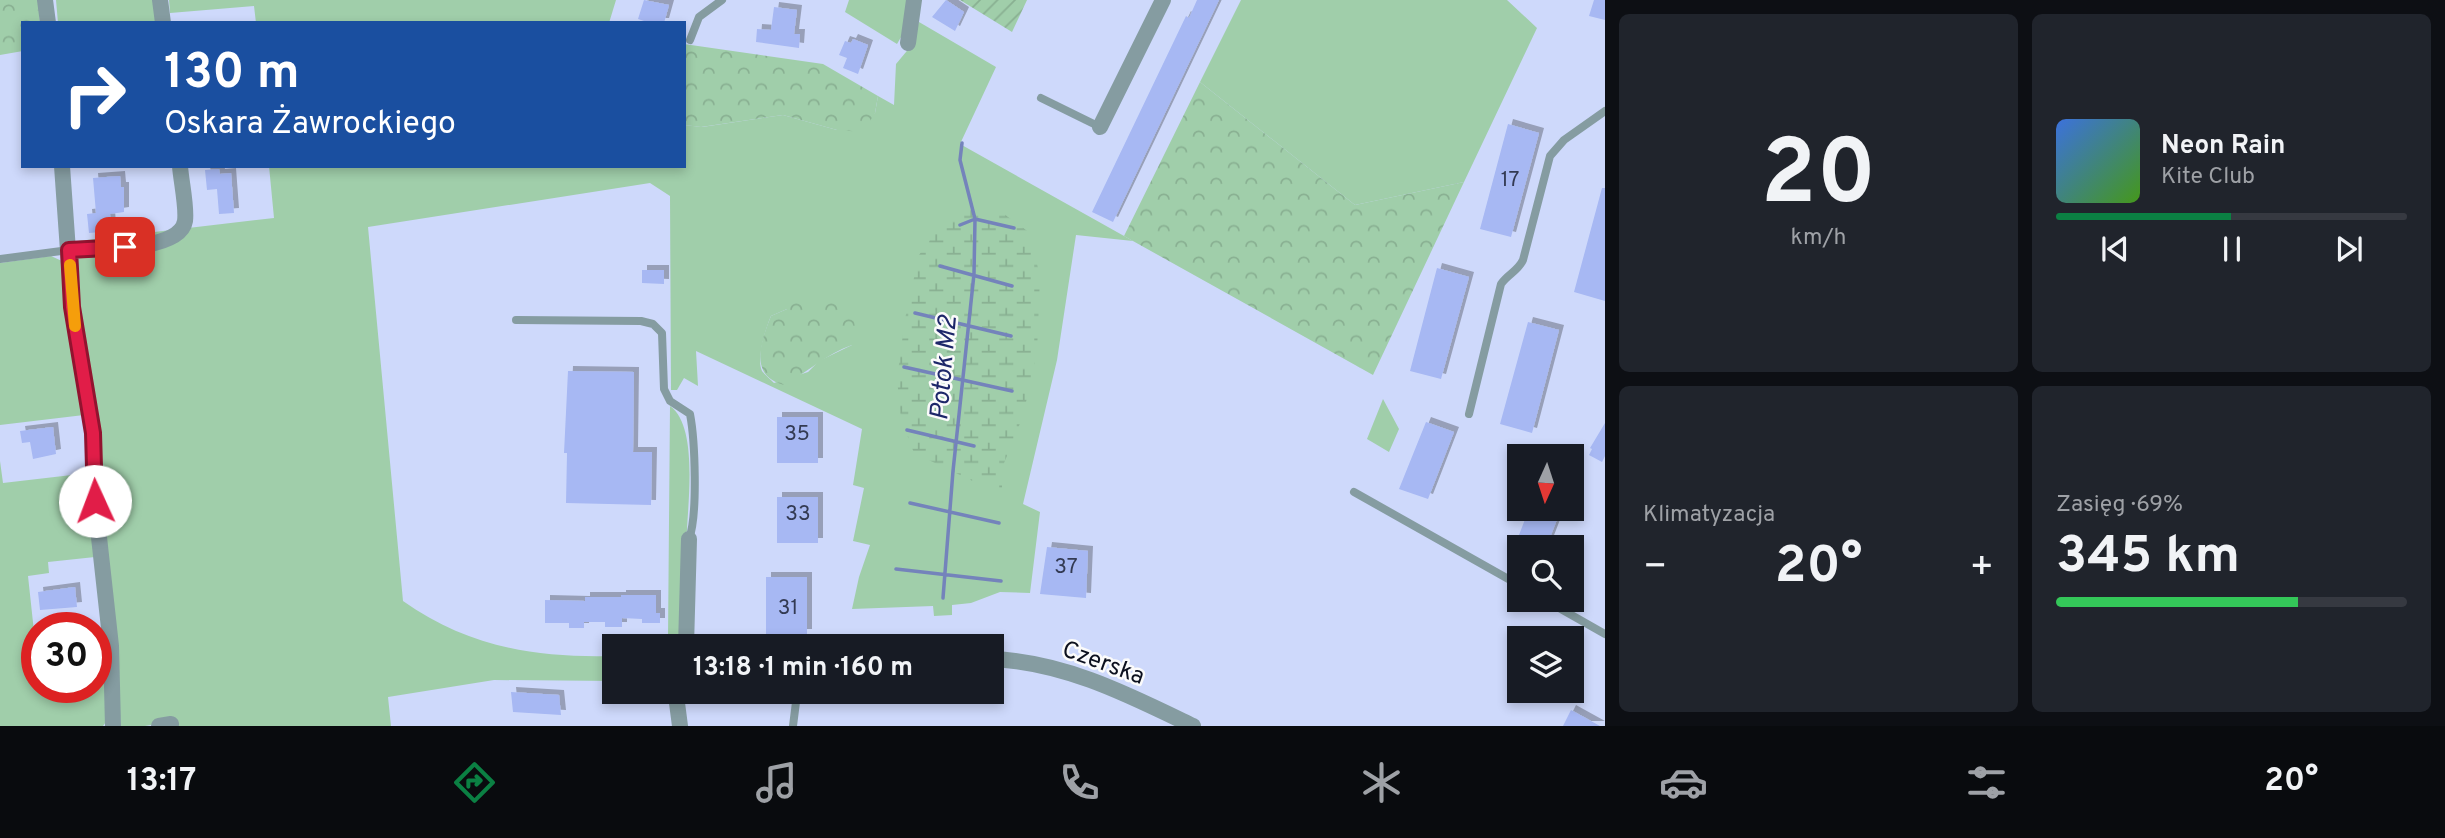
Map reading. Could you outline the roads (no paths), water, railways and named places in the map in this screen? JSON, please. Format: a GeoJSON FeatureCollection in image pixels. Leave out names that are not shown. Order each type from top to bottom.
{"type":"FeatureCollection","features":[{"type":"Feature","properties":{"kind":"street"},"geometry":{"type":"LineString","coordinates":[[45,0],[48,21]]}},
{"type":"Feature","properties":{"kind":"street"},"geometry":{"type":"LineString","coordinates":[[160,0],[163,21]]}},
{"type":"Feature","properties":{"kind":"street"},"geometry":{"type":"LineString","coordinates":[[908,43],[914,0]]}},
{"type":"Feature","properties":{"kind":"street"},"geometry":{"type":"LineString","coordinates":[[1100,127],[1163,0]]}},
{"type":"Feature","properties":{"kind":"street"},"geometry":{"type":"LineString","coordinates":[[62,168],[72,307],[93,433],[95,501],[111,646],[113,726]]}},
{"type":"Feature","properties":{"kind":"street"},"geometry":{"type":"LineString","coordinates":[[69,250],[106,249],[162,242],[178,234],[185,222],[180,168]]}},
{"type":"Feature","properties":{"kind":"street"},"geometry":{"type":"LineString","coordinates":[[686,634],[689,539]]}},
{"type":"Feature","properties":{"kind":"street","name":"Czerska"},"geometry":{"type":"LineString","coordinates":[[1004,661],[1031,664],[1102,682],[1193,726]]}},
{"type":"Feature","properties":{"kind":"street"},"geometry":{"type":"LineString","coordinates":[[677,704],[680,726]]}},
{"type":"Feature","properties":{"kind":"lane"},"geometry":{"type":"LineString","coordinates":[[690,40],[699,17],[722,0]]}},
{"type":"Feature","properties":{"kind":"lane"},"geometry":{"type":"LineString","coordinates":[[1041,98],[1100,127]]}},
{"type":"Feature","properties":{"kind":"lane"},"geometry":{"type":"LineString","coordinates":[[1469,414],[1501,284],[1506,277],[1519,269],[1523,260],[1550,156],[1564,140],[1605,111]]}},
{"type":"Feature","properties":{"kind":"lane"},"geometry":{"type":"LineString","coordinates":[[0,259],[69,250]]}},
{"type":"Feature","properties":{"kind":"lane"},"geometry":{"type":"LineString","coordinates":[[516,320],[641,321],[653,324],[662,333],[664,388],[670,401],[690,414],[694,433],[689,539]]}},
{"type":"Feature","properties":{"kind":"lane"},"geometry":{"type":"LineString","coordinates":[[1354,492],[1507,578]]}},
{"type":"Feature","properties":{"kind":"lane"},"geometry":{"type":"LineString","coordinates":[[1566,612],[1605,634]]}},
{"type":"Feature","properties":{"kind":"lane"},"geometry":{"type":"LineString","coordinates":[[793,726],[796,704]]}},
{"type":"Feature","properties":{"kind":"waterway","name":"Potok M2"},"geometry":{"type":"LineString","coordinates":[[943,598],[953,471],[974,274],[975,219],[960,160],[962,143]]}},
{"type":"Feature","properties":{"kind":"waterway"},"geometry":{"type":"LineString","coordinates":[[960,225],[975,219],[1014,228]]}},
{"type":"Feature","properties":{"kind":"waterway","name":"Potok M2"},"geometry":{"type":"LineString","coordinates":[[940,266],[1012,286]]}},
{"type":"Feature","properties":{"kind":"waterway"},"geometry":{"type":"LineString","coordinates":[[915,313],[1011,336]]}},
{"type":"Feature","properties":{"kind":"waterway"},"geometry":{"type":"LineString","coordinates":[[904,367],[1012,391]]}},
{"type":"Feature","properties":{"kind":"waterway"},"geometry":{"type":"LineString","coordinates":[[907,430],[974,446]]}},
{"type":"Feature","properties":{"kind":"waterway"},"geometry":{"type":"LineString","coordinates":[[910,503],[999,523]]}},
{"type":"Feature","properties":{"kind":"waterway","name":"Potok M2"},"geometry":{"type":"LineString","coordinates":[[896,569],[1001,581]]}}]}
